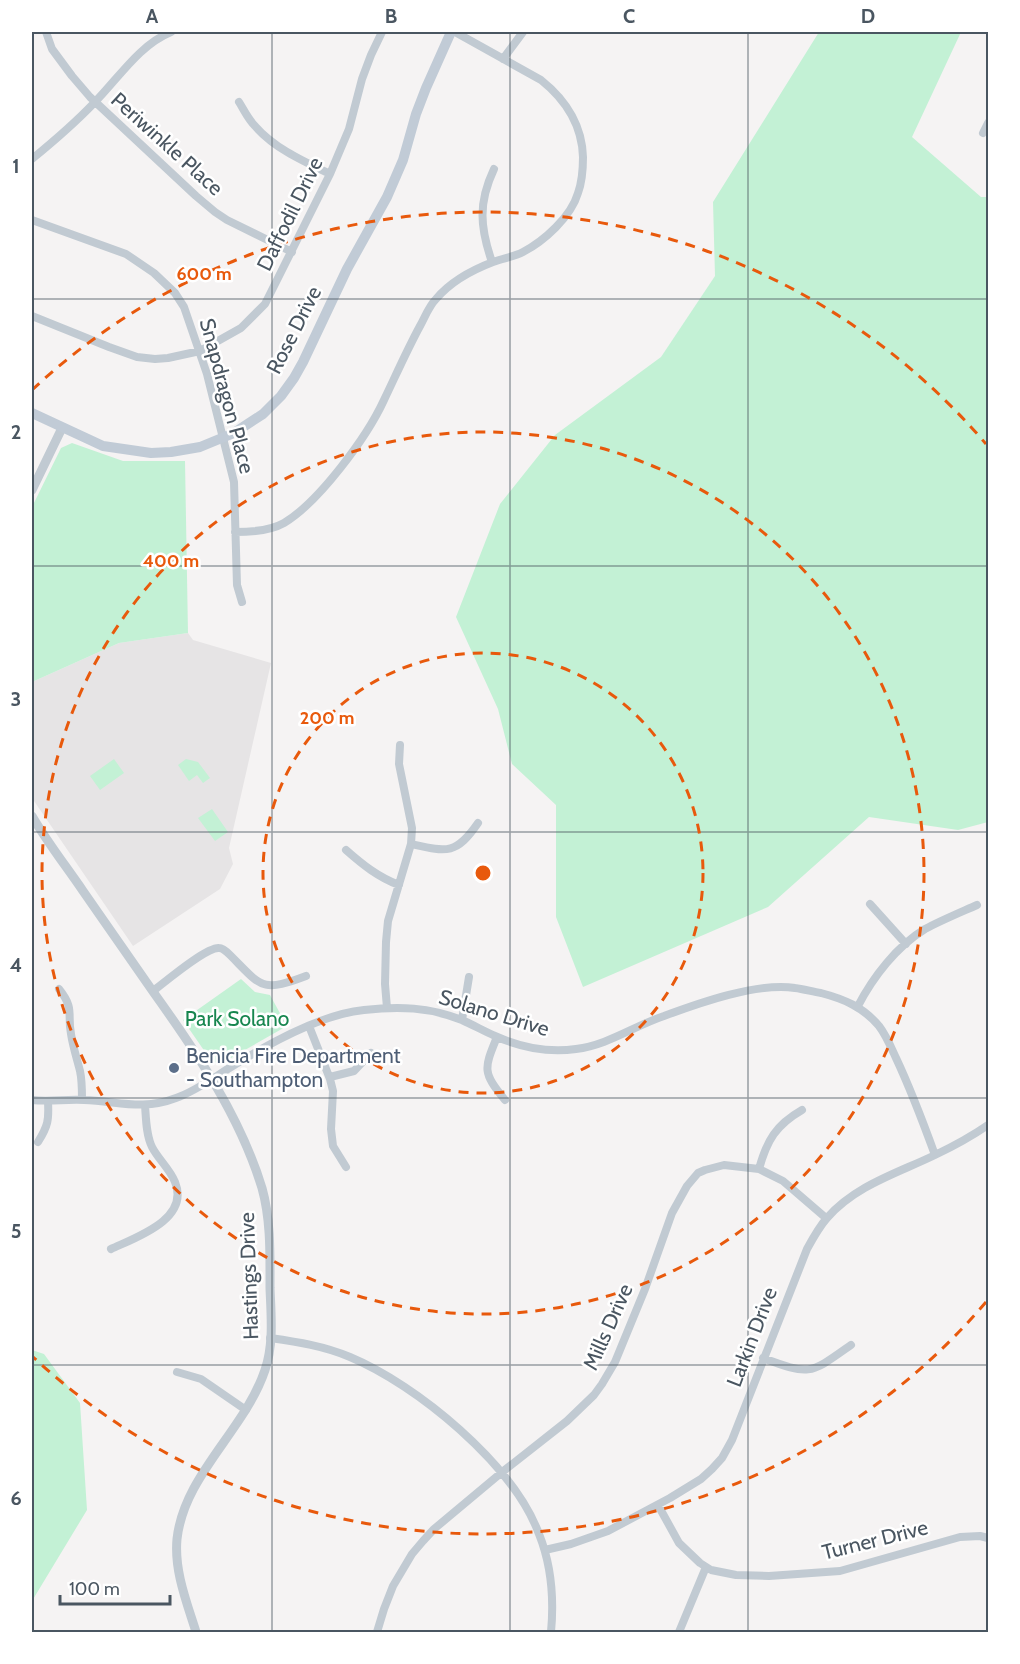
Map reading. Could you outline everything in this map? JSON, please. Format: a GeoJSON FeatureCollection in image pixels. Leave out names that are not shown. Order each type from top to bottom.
{"type":"FeatureCollection","features":[{"type":"Feature","properties":{"kind":"main road","name":"Rose Drive"},"geometry":{"type":"LineString","coordinates":[[32,413],[103,446],[151,453],[183,451],[200,447],[223,438],[263,414],[281,396],[294,378],[347,269],[387,197],[403,160],[416,114],[453,32]]}},
{"type":"Feature","properties":{"kind":"street","name":"Periwinkle Place"},"geometry":{"type":"LineString","coordinates":[[46,32],[52,49],[95,102],[215,212],[292,252]]}},
{"type":"Feature","properties":{"kind":"street"},"geometry":{"type":"LineString","coordinates":[[32,159],[65,132],[141,52],[160,36],[169,32]]}},
{"type":"Feature","properties":{"kind":"street","name":"Daffodil Drive"},"geometry":{"type":"LineString","coordinates":[[32,316],[137,357],[168,358],[200,351],[241,328],[265,304],[330,174],[349,129],[362,78],[382,32]]}},
{"type":"Feature","properties":{"kind":"street"},"geometry":{"type":"LineString","coordinates":[[235,532],[267,529],[283,524],[307,505],[329,481],[367,429],[435,299],[465,274],[492,262],[522,253],[543,239],[558,226],[578,196],[583,172],[582,146],[577,124],[566,106],[542,80],[453,32]]}},
{"type":"Feature","properties":{"kind":"street"},"geometry":{"type":"LineString","coordinates":[[503,59],[523,32]]}},
{"type":"Feature","properties":{"kind":"street"},"geometry":{"type":"LineString","coordinates":[[239,102],[253,124],[263,134],[299,160],[330,174]]}},
{"type":"Feature","properties":{"kind":"street"},"geometry":{"type":"LineString","coordinates":[[983,133],[988,123]]}},
{"type":"Feature","properties":{"kind":"street"},"geometry":{"type":"LineString","coordinates":[[492,262],[487,248],[482,217],[486,186],[494,170]]}},
{"type":"Feature","properties":{"kind":"street","name":"Snapdragon Place"},"geometry":{"type":"LineString","coordinates":[[32,220],[126,254],[154,273],[175,293],[184,307],[200,351],[234,482],[237,585],[242,602]]}},
{"type":"Feature","properties":{"kind":"street"},"geometry":{"type":"LineString","coordinates":[[32,490],[62,428]]}},
{"type":"Feature","properties":{"kind":"street"},"geometry":{"type":"LineString","coordinates":[[387,1008],[385,984],[388,921],[411,844],[412,828],[399,764],[400,745]]}},
{"type":"Feature","properties":{"kind":"street","name":"Hastings Drive"},"geometry":{"type":"LineString","coordinates":[[32,816],[212,1079],[246,1145],[262,1189],[268,1220],[269,1355],[265,1370],[246,1410],[194,1488],[184,1507],[177,1540],[179,1576],[196,1632]]}},
{"type":"Feature","properties":{"kind":"street"},"geometry":{"type":"LineString","coordinates":[[411,844],[444,850],[455,848],[469,836],[478,823]]}},
{"type":"Feature","properties":{"kind":"street"},"geometry":{"type":"LineString","coordinates":[[346,850],[384,879],[399,885]]}},
{"type":"Feature","properties":{"kind":"street"},"geometry":{"type":"LineString","coordinates":[[870,904],[906,944]]}},
{"type":"Feature","properties":{"kind":"street"},"geometry":{"type":"LineString","coordinates":[[858,1006],[876,977],[906,944],[924,930],[977,905]]}},
{"type":"Feature","properties":{"kind":"street"},"geometry":{"type":"LineString","coordinates":[[153,991],[208,950],[219,948],[226,951],[252,976],[266,985],[273,987],[283,985],[306,976]]}},
{"type":"Feature","properties":{"kind":"street"},"geometry":{"type":"LineString","coordinates":[[462,1020],[469,977]]}},
{"type":"Feature","properties":{"kind":"street","name":"Solano Drive"},"geometry":{"type":"LineString","coordinates":[[32,1100],[48,1102],[82,1099],[133,1106],[175,1099],[276,1041],[334,1016],[361,1010],[414,1008],[462,1020],[522,1046],[559,1051],[605,1043],[645,1023],[723,997],[772,987],[795,987],[838,998],[858,1006],[880,1028],[907,1081],[935,1155]]}},
{"type":"Feature","properties":{"kind":"street"},"geometry":{"type":"LineString","coordinates":[[59,990],[69,1005],[70,1030],[81,1073],[82,1099]]}},
{"type":"Feature","properties":{"kind":"street"},"geometry":{"type":"LineString","coordinates":[[309,1026],[330,1077],[333,1091],[331,1129],[333,1146],[346,1167]]}},
{"type":"Feature","properties":{"kind":"street"},"geometry":{"type":"LineString","coordinates":[[497,1037],[487,1063],[487,1073],[491,1083],[505,1100]]}},
{"type":"Feature","properties":{"kind":"street"},"geometry":{"type":"LineString","coordinates":[[330,1077],[354,1071],[371,1053]]}},
{"type":"Feature","properties":{"kind":"street"},"geometry":{"type":"LineString","coordinates":[[38,1142],[47,1128],[48,1102]]}},
{"type":"Feature","properties":{"kind":"street"},"geometry":{"type":"LineString","coordinates":[[111,1249],[154,1228],[172,1211],[176,1202],[174,1179],[152,1146],[149,1137],[145,1105]]}},
{"type":"Feature","properties":{"kind":"street"},"geometry":{"type":"LineString","coordinates":[[759,1169],[764,1148],[776,1130],[787,1119],[802,1110]]}},
{"type":"Feature","properties":{"kind":"street","name":"Larkin Drive"},"geometry":{"type":"LineString","coordinates":[[545,1550],[608,1531],[701,1479],[722,1458],[732,1440],[807,1249],[826,1218],[869,1185],[973,1136],[988,1125]]}},
{"type":"Feature","properties":{"kind":"street","name":"Mills Drive"},"geometry":{"type":"LineString","coordinates":[[377,1632],[393,1586],[412,1554],[435,1529],[567,1421],[602,1384],[615,1362],[672,1213],[687,1186],[698,1173],[724,1165],[759,1169],[783,1181],[826,1218]]}},
{"type":"Feature","properties":{"kind":"street"},"geometry":{"type":"LineString","coordinates":[[270,1338],[307,1343],[329,1349],[373,1368],[426,1402],[465,1433],[501,1473],[522,1500],[532,1518],[545,1550],[552,1596],[551,1632]]}},
{"type":"Feature","properties":{"kind":"street"},"geometry":{"type":"LineString","coordinates":[[763,1358],[800,1371],[810,1370],[820,1367],[851,1345]]}},
{"type":"Feature","properties":{"kind":"street"},"geometry":{"type":"LineString","coordinates":[[177,1372],[201,1379],[246,1410]]}},
{"type":"Feature","properties":{"kind":"street","name":"Turner Drive"},"geometry":{"type":"LineString","coordinates":[[658,1504],[679,1543],[706,1567],[722,1573],[758,1576],[840,1571],[960,1537],[988,1538]]}},
{"type":"Feature","properties":{"kind":"street"},"geometry":{"type":"LineString","coordinates":[[679,1632],[706,1567]]}},
{"type":"Feature","properties":{"kind":"shaded area"},"geometry":{"type":"Polygon","coordinates":[[[188,633],[193,640],[271,663],[229,848],[233,864],[220,889],[133,946],[32,798],[32,682],[119,643],[188,633]]]}},
{"type":"Feature","properties":{"kind":"green space"},"geometry":{"type":"Polygon","coordinates":[[[819,32],[961,32],[912,137],[981,197],[988,197],[988,822],[958,830],[869,817],[768,907],[583,987],[556,917],[556,805],[512,764],[498,709],[456,617],[500,504],[555,435],[661,357],[715,276],[713,202],[819,32]]]}},
{"type":"Feature","properties":{"kind":"green space"},"geometry":{"type":"Polygon","coordinates":[[[72,443],[123,461],[185,461],[188,633],[119,643],[32,682],[32,507],[61,448],[72,443]]]}},
{"type":"Feature","properties":{"kind":"green space"},"geometry":{"type":"Polygon","coordinates":[[[114,759],[124,773],[100,790],[90,776],[114,759]]]}},
{"type":"Feature","properties":{"kind":"green space"},"geometry":{"type":"Polygon","coordinates":[[[186,759],[198,762],[210,778],[203,783],[197,775],[189,781],[178,765],[186,759]]]}},
{"type":"Feature","properties":{"kind":"green space"},"geometry":{"type":"Polygon","coordinates":[[[212,809],[228,832],[215,841],[198,818],[212,809]]]}},
{"type":"Feature","properties":{"kind":"green space","name":"Park Solano"},"geometry":{"type":"Polygon","coordinates":[[[241,979],[255,992],[270,995],[287,1026],[222,1063],[212,1062],[183,1020],[241,979]]]}},
{"type":"Feature","properties":{"kind":"green space"},"geometry":{"type":"Polygon","coordinates":[[[32,1350],[44,1354],[80,1403],[87,1510],[32,1601],[32,1350]]]}},
{"type":"Feature","properties":{"kind":"place","name":"Benicia Fire Department - Southampton"},"geometry":{"type":"Point","coordinates":[174,1068]}}]}
